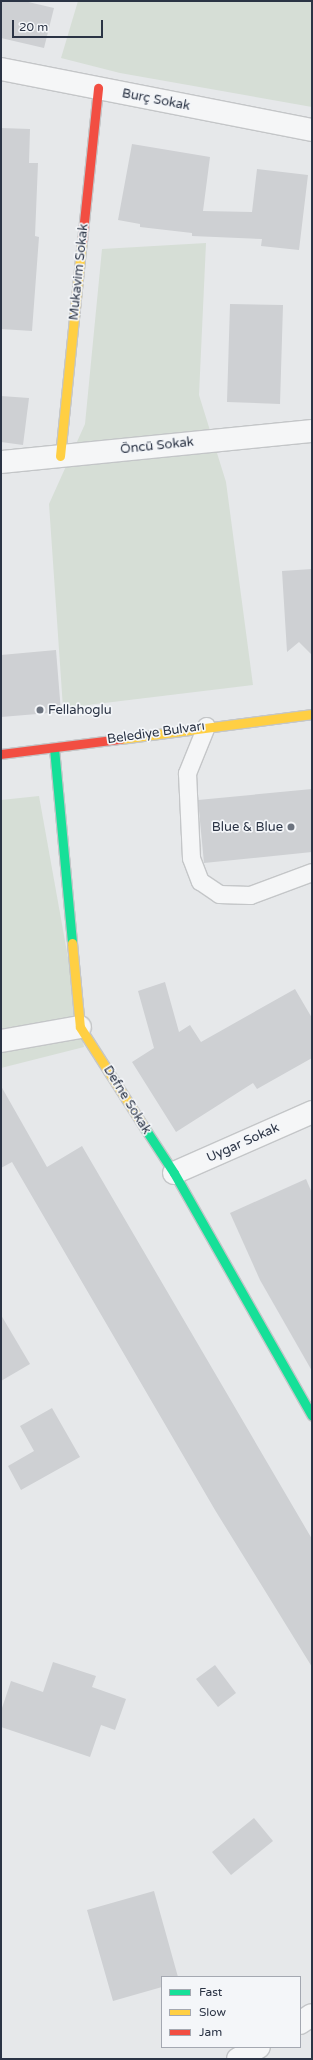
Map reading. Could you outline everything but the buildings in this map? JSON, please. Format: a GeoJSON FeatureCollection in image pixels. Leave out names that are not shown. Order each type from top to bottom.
{"type":"FeatureCollection","features":[{"type":"Feature","properties":{"kind":"street","name":"Burç Sokak"},"geometry":{"type":"LineString","coordinates":[[1,69],[312,130]]}},
{"type":"Feature","properties":{"kind":"street","name":"Mukavim Sokak"},"geometry":{"type":"LineString","coordinates":[[60,456],[98,88]]}},
{"type":"Feature","properties":{"kind":"street","name":"Öncü Sokak"},"geometry":{"type":"LineString","coordinates":[[1,462],[312,431]]}},
{"type":"Feature","properties":{"kind":"street","name":"Belediye Bulvarı"},"geometry":{"type":"LineString","coordinates":[[1,754],[54,748],[206,726],[312,714]]}},
{"type":"Feature","properties":{"kind":"street","name":"Defne Sokak"},"geometry":{"type":"LineString","coordinates":[[54,748],[80,1027],[174,1173],[310,1409]]}},
{"type":"Feature","properties":{"kind":"street"},"geometry":{"type":"LineString","coordinates":[[1,1041],[80,1027]]}},
{"type":"Feature","properties":{"kind":"street","name":"Uygar Sokak"},"geometry":{"type":"LineString","coordinates":[[174,1173],[312,1112]]}},
{"type":"Feature","properties":{"kind":"street"},"geometry":{"type":"LineString","coordinates":[[301,2022],[312,2016]]}},
{"type":"Feature","properties":{"kind":"street"},"geometry":{"type":"LineString","coordinates":[[238,2059],[257,2048]]}},
{"type":"Feature","properties":{"kind":"lane"},"geometry":{"type":"LineString","coordinates":[[206,726],[187,773],[191,858],[200,881],[219,894],[250,895],[312,872]]}},
{"type":"Feature","properties":{"kind":"shaded area"},"geometry":{"type":"Polygon","coordinates":[[[78,1],[312,1],[312,107],[120,73],[61,58],[78,1]]]}},
{"type":"Feature","properties":{"kind":"shaded area"},"geometry":{"type":"Polygon","coordinates":[[[206,243],[199,395],[226,482],[253,685],[63,708],[49,504],[85,424],[102,249],[206,243]]]}},
{"type":"Feature","properties":{"kind":"shaded area"},"geometry":{"type":"Polygon","coordinates":[[[39,796],[84,1047],[1,1068],[1,800],[39,796]]]}},
{"type":"Feature","properties":{"kind":"traffic: fast"},"geometry":{"type":"LineString","coordinates":[[54,748],[72,943]]}},
{"type":"Feature","properties":{"kind":"traffic: fast"},"geometry":{"type":"LineString","coordinates":[[144,1127],[174,1173],[312,1416]]}},
{"type":"Feature","properties":{"kind":"traffic: slow"},"geometry":{"type":"LineString","coordinates":[[60,456],[82,241]]}},
{"type":"Feature","properties":{"kind":"traffic: slow"},"geometry":{"type":"LineString","coordinates":[[120,739],[312,714]]}},
{"type":"Feature","properties":{"kind":"traffic: slow"},"geometry":{"type":"LineString","coordinates":[[72,943],[80,1027],[144,1127]]}},
{"type":"Feature","properties":{"kind":"traffic: jam"},"geometry":{"type":"LineString","coordinates":[[82,241],[98,88]]}},
{"type":"Feature","properties":{"kind":"traffic: jam"},"geometry":{"type":"LineString","coordinates":[[1,754],[120,739]]}},
{"type":"Feature","properties":{"kind":"place","name":"Fellahoglu"},"geometry":{"type":"Point","coordinates":[40,710]}},
{"type":"Feature","properties":{"kind":"place","name":"Blue & Blue"},"geometry":{"type":"Point","coordinates":[291,827]}}]}
